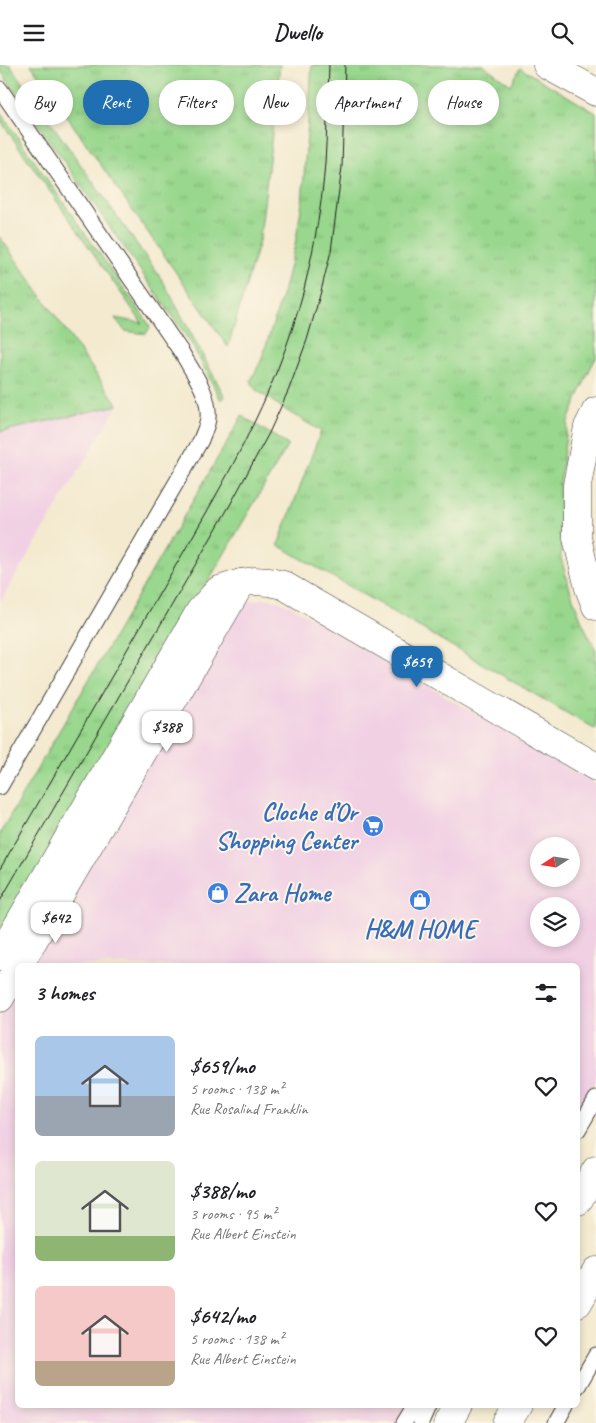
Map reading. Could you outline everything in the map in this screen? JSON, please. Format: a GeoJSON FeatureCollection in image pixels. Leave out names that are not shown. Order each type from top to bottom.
{"type":"FeatureCollection","features":[{"type":"Feature","properties":{"kind":"main road"},"geometry":{"type":"LineString","coordinates":[[547,65],[596,92]]}},
{"type":"Feature","properties":{"kind":"main road"},"geometry":{"type":"LineString","coordinates":[[596,411],[588,427],[577,485],[577,503],[578,539],[589,588],[596,605]]}},
{"type":"Feature","properties":{"kind":"main road"},"geometry":{"type":"LineString","coordinates":[[0,998],[10,964],[200,611],[219,591],[241,583],[262,581],[283,585],[596,767]]}},
{"type":"Feature","properties":{"kind":"main road"},"geometry":{"type":"LineString","coordinates":[[580,1198],[596,1170]]}},
{"type":"Feature","properties":{"kind":"main road"},"geometry":{"type":"LineString","coordinates":[[580,1299],[596,1271]]}},
{"type":"Feature","properties":{"kind":"main road"},"geometry":{"type":"LineString","coordinates":[[448,1423],[456,1408]]}},
{"type":"Feature","properties":{"kind":"main road"},"geometry":{"type":"LineString","coordinates":[[507,1423],[516,1408]]}},
{"type":"Feature","properties":{"kind":"lane"},"geometry":{"type":"LineString","coordinates":[[0,89],[182,353],[202,388],[208,404],[208,420],[200,440],[0,787]]}},
{"type":"Feature","properties":{"kind":"lane"},"geometry":{"type":"LineString","coordinates":[[580,1127],[596,1099]]}},
{"type":"Feature","properties":{"kind":"lane"},"geometry":{"type":"LineString","coordinates":[[580,1383],[596,1355]]}},
{"type":"Feature","properties":{"kind":"lane"},"geometry":{"type":"LineString","coordinates":[[404,1423],[413,1408]]}},
{"type":"Feature","properties":{"kind":"lane"},"geometry":{"type":"LineString","coordinates":[[421,1423],[428,1408]]}},
{"type":"Feature","properties":{"kind":"lane"},"geometry":{"type":"LineString","coordinates":[[520,1423],[525,1408]]}},
{"type":"Feature","properties":{"kind":"lane"},"geometry":{"type":"LineString","coordinates":[[556,1423],[564,1408]]}},
{"type":"Feature","properties":{"kind":"shaded area"},"geometry":{"type":"Polygon","coordinates":[[[118,405],[0,602],[0,432],[118,405]]]}},
{"type":"Feature","properties":{"kind":"shaded area","name":"Cloche d’Or Shopping Center"},"geometry":{"type":"Polygon","coordinates":[[[270,599],[289,605],[596,784],[596,1081],[580,1109],[580,963],[29,963],[232,614],[247,602],[270,599]]]}},
{"type":"Feature","properties":{"kind":"shaded area"},"geometry":{"type":"Polygon","coordinates":[[[15,986],[15,1408],[405,1408],[397,1423],[0,1423],[0,1012],[15,986]]]}},
{"type":"Feature","properties":{"kind":"green space"},"geometry":{"type":"Polygon","coordinates":[[[0,65],[10,65],[21,80],[15,80],[15,91],[0,70],[0,65]]]}},
{"type":"Feature","properties":{"kind":"green space"},"geometry":{"type":"Polygon","coordinates":[[[31,65],[280,65],[278,80],[244,80],[244,125],[273,125],[260,238],[228,347],[73,125],[73,80],[41,80],[31,65]]]}},
{"type":"Feature","properties":{"kind":"green space"},"geometry":{"type":"Polygon","coordinates":[[[312,65],[483,65],[511,85],[520,68],[596,113],[596,358],[568,421],[559,488],[561,558],[571,593],[596,650],[596,730],[278,545],[321,431],[256,390],[251,380],[261,361],[283,293],[295,245],[302,203],[312,65]]]}},
{"type":"Feature","properties":{"kind":"green space"},"geometry":{"type":"Polygon","coordinates":[[[0,112],[146,320],[150,327],[146,334],[125,331],[115,318],[142,323],[0,120],[0,112]]]}},
{"type":"Feature","properties":{"kind":"green space"},"geometry":{"type":"Polygon","coordinates":[[[38,125],[52,125],[163,281],[225,397],[221,400],[191,343],[38,125]]]}},
{"type":"Feature","properties":{"kind":"green space"},"geometry":{"type":"Polygon","coordinates":[[[0,237],[118,405],[0,432],[0,237]]]}},
{"type":"Feature","properties":{"kind":"green space"},"geometry":{"type":"Polygon","coordinates":[[[242,416],[288,445],[9,922],[0,928],[0,833],[242,416]]]}},
{"type":"Feature","properties":{"kind":"tram line"},"geometry":{"type":"LineString","coordinates":[[0,869],[224,481],[262,407],[278,368],[304,289],[317,226],[325,163],[329,65]]}},
{"type":"Feature","properties":{"kind":"tram line"},"geometry":{"type":"LineString","coordinates":[[0,901],[230,505],[269,433],[289,389],[307,340],[331,251],[342,167],[345,65]]}},
{"type":"Feature","properties":{"kind":"place","name":"Cloche d’Or Shopping Center"},"geometry":{"type":"Point","coordinates":[373,826]}},
{"type":"Feature","properties":{"kind":"place","name":"Zara Home"},"geometry":{"type":"Point","coordinates":[218,893]}},
{"type":"Feature","properties":{"kind":"place","name":"H&M HOME"},"geometry":{"type":"Point","coordinates":[420,900]}}]}
